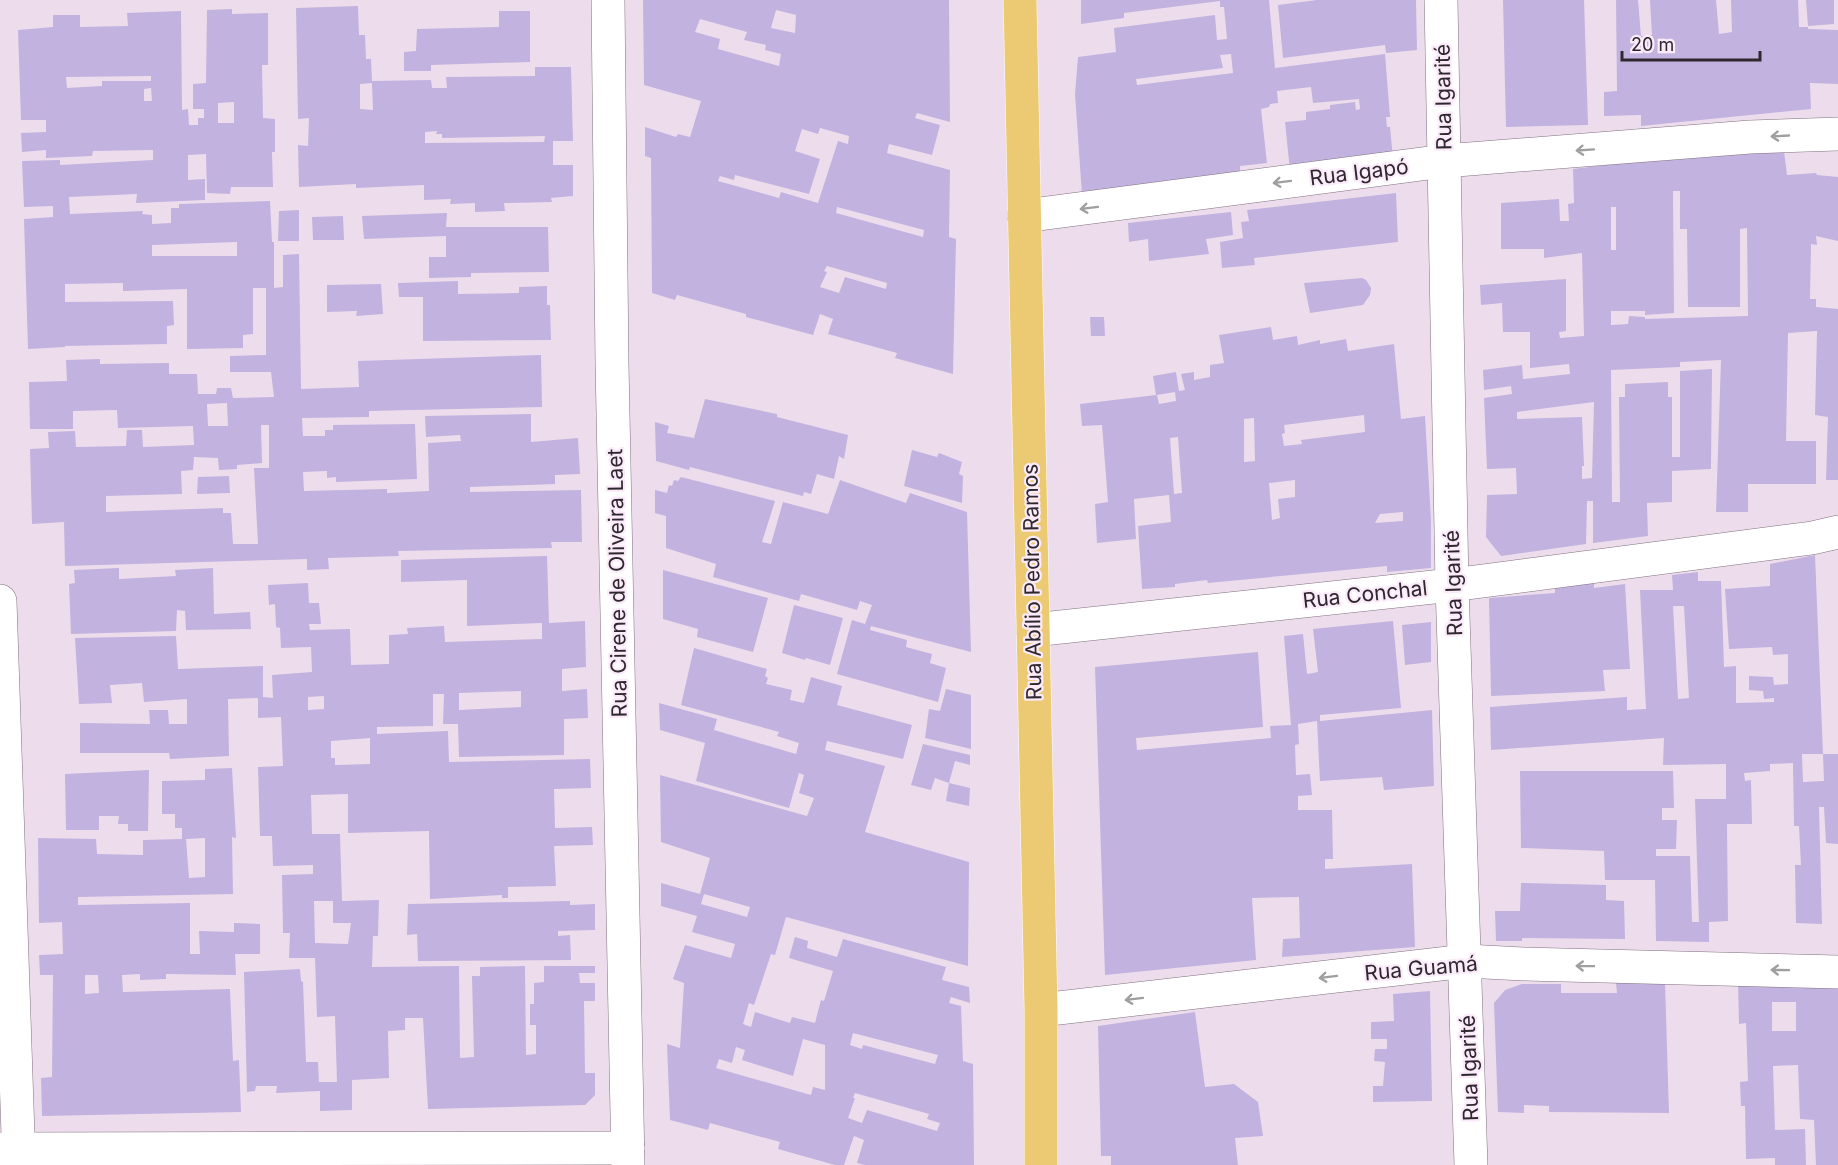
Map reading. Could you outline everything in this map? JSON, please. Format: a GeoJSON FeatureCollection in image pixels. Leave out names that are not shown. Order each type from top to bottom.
{"type":"FeatureCollection","features":[{"type":"Feature","properties":{"kind":"main road","name":"Rua Abílio Pedro Ramos"},"geometry":{"type":"LineString","coordinates":[[1020,0],[1041,1010],[1041,1165]]}},
{"type":"Feature","properties":{"kind":"street","name":"Rua Cirene de Oliveira Laet"},"geometry":{"type":"LineString","coordinates":[[608,0],[612,363],[628,1156]]}},
{"type":"Feature","properties":{"kind":"street","name":"Rua Igarité"},"geometry":{"type":"LineString","coordinates":[[1442,0],[1452,585],[1471,1165]]}},
{"type":"Feature","properties":{"kind":"street","name":"Rua Igapó"},"geometry":{"type":"LineString","coordinates":[[1024,216],[1444,161],[1750,138],[1838,134]]}},
{"type":"Feature","properties":{"kind":"street","name":"Rua Conchal"},"geometry":{"type":"LineString","coordinates":[[1033,630],[1452,585],[1812,538],[1838,532]]}},
{"type":"Feature","properties":{"kind":"street"},"geometry":{"type":"LineString","coordinates":[[0,601],[13,1154],[628,1156]]}},
{"type":"Feature","properties":{"kind":"street","name":"Rua Guamá"},"geometry":{"type":"LineString","coordinates":[[1041,1010],[1466,961],[1838,972]]}},
{"type":"Feature","properties":{"kind":"building"},"geometry":{"type":"Polygon","coordinates":[[[643,0],[949,0],[950,122],[917,113],[915,118],[940,125],[932,155],[889,144],[887,153],[950,170],[949,237],[956,239],[953,374],[895,358],[897,353],[828,334],[833,319],[820,314],[813,335],[677,295],[675,300],[652,293],[651,158],[645,156],[645,127],[676,137],[678,134],[690,137],[701,101],[644,85],[643,0]],[[776,10],[771,28],[795,33],[796,15],[776,10]],[[700,19],[695,32],[720,39],[718,49],[779,66],[781,54],[765,50],[766,45],[744,40],[747,32],[700,19]],[[820,128],[818,134],[802,129],[795,151],[820,159],[809,194],[735,175],[734,180],[720,176],[718,181],[779,198],[781,192],[818,203],[838,141],[848,144],[849,136],[820,128]],[[837,207],[836,213],[923,237],[924,230],[837,207]],[[827,266],[824,271],[827,272],[820,287],[839,293],[845,277],[886,289],[887,283],[827,266]]]}},
{"type":"Feature","properties":{"kind":"building"},"geometry":{"type":"Polygon","coordinates":[[[1081,0],[1269,0],[1275,68],[1385,54],[1390,117],[1386,117],[1387,127],[1390,127],[1393,158],[1290,171],[1285,122],[1306,120],[1306,112],[1330,109],[1330,105],[1355,102],[1356,110],[1360,109],[1359,99],[1313,103],[1311,87],[1277,91],[1278,103],[1261,109],[1267,163],[1240,166],[1240,177],[1082,195],[1075,94],[1078,57],[1116,52],[1114,28],[1215,15],[1217,40],[1227,39],[1224,7],[1220,7],[1220,1],[1124,13],[1124,18],[1081,24],[1081,0]],[[1231,54],[1220,55],[1223,68],[1136,79],[1137,85],[1233,73],[1231,54]]]}},
{"type":"Feature","properties":{"kind":"building"},"geometry":{"type":"Polygon","coordinates":[[[1317,0],[1416,0],[1417,50],[1386,53],[1385,45],[1283,58],[1278,5],[1317,0]]]}},
{"type":"Feature","properties":{"kind":"building"},"geometry":{"type":"Polygon","coordinates":[[[1503,0],[1584,0],[1588,125],[1506,127],[1503,0]]]}},
{"type":"Feature","properties":{"kind":"building"},"geometry":{"type":"Polygon","coordinates":[[[1616,0],[1638,0],[1641,36],[1652,35],[1650,0],[1716,0],[1719,34],[1732,32],[1731,0],[1798,0],[1799,27],[1838,30],[1838,84],[1810,83],[1811,109],[1641,126],[1641,115],[1604,116],[1604,92],[1617,91],[1616,0]]]}},
{"type":"Feature","properties":{"kind":"building"},"geometry":{"type":"Polygon","coordinates":[[[1806,0],[1834,0],[1834,24],[1808,26],[1806,0]]]}},
{"type":"Feature","properties":{"kind":"building"},"geometry":{"type":"Polygon","coordinates":[[[358,6],[359,35],[365,35],[366,59],[371,59],[372,81],[431,80],[432,88],[447,88],[446,77],[535,76],[535,67],[571,67],[573,141],[553,141],[553,165],[573,165],[573,196],[551,198],[552,202],[504,203],[505,211],[475,212],[475,203],[450,204],[451,199],[424,200],[424,185],[356,188],[356,184],[299,187],[298,145],[308,146],[309,118],[298,119],[296,8],[358,6]],[[372,83],[360,84],[360,109],[373,110],[372,83]],[[437,131],[425,132],[425,143],[544,142],[545,136],[442,138],[442,134],[436,134],[437,131]]]}},
{"type":"Feature","properties":{"kind":"building"},"geometry":{"type":"Polygon","coordinates":[[[232,9],[232,14],[268,13],[268,65],[262,65],[263,118],[275,119],[275,152],[272,152],[273,187],[231,187],[230,194],[207,193],[206,154],[188,155],[188,180],[205,179],[205,200],[136,203],[137,194],[69,197],[70,214],[143,211],[142,214],[152,215],[152,224],[171,223],[171,208],[179,208],[179,204],[270,201],[272,242],[274,242],[274,288],[283,287],[283,255],[299,254],[301,389],[359,387],[358,361],[541,355],[542,407],[369,411],[369,417],[302,418],[303,436],[325,436],[325,430],[333,430],[333,425],[415,424],[417,479],[336,482],[336,477],[327,478],[327,471],[303,472],[304,491],[387,489],[387,493],[429,491],[428,443],[461,441],[460,435],[426,437],[425,416],[531,414],[531,442],[578,438],[580,474],[555,475],[555,484],[470,487],[470,492],[581,490],[582,542],[551,542],[552,548],[398,551],[399,556],[328,558],[329,569],[307,570],[307,559],[65,566],[64,522],[32,524],[30,449],[49,448],[48,432],[75,431],[76,447],[126,446],[127,430],[142,430],[143,447],[194,445],[193,426],[118,428],[117,410],[73,411],[73,429],[30,429],[29,382],[67,381],[66,360],[100,359],[100,364],[169,363],[169,374],[197,374],[198,394],[216,394],[217,388],[231,388],[233,398],[274,397],[271,372],[230,372],[230,356],[266,355],[266,288],[253,288],[253,334],[243,335],[243,348],[187,349],[187,289],[123,291],[123,283],[65,284],[65,302],[173,301],[174,325],[167,326],[167,344],[28,349],[24,219],[53,217],[53,206],[24,207],[22,161],[60,160],[60,165],[153,160],[153,150],[93,151],[92,156],[46,158],[46,150],[22,152],[21,133],[46,132],[46,120],[21,120],[18,30],[53,27],[53,15],[80,15],[80,27],[128,26],[127,13],[181,11],[182,110],[188,109],[189,125],[198,125],[198,118],[204,118],[204,109],[193,109],[193,84],[206,83],[207,10],[232,9]],[[151,76],[66,77],[67,88],[102,86],[102,81],[151,81],[151,76]],[[151,88],[144,89],[144,101],[152,101],[151,88]],[[234,102],[218,103],[218,123],[234,123],[234,102]],[[237,242],[152,245],[152,256],[237,256],[237,242]],[[227,403],[207,404],[208,426],[228,426],[227,403]],[[261,425],[262,463],[237,465],[237,469],[219,470],[218,458],[194,457],[193,470],[181,471],[182,494],[106,496],[106,512],[223,508],[223,513],[231,513],[233,544],[258,544],[254,468],[269,468],[269,425],[261,425]]]}},
{"type":"Feature","properties":{"kind":"building"},"geometry":{"type":"Polygon","coordinates":[[[499,11],[530,11],[530,62],[431,65],[431,71],[404,71],[404,52],[416,51],[417,29],[499,27],[499,11]]]}},
{"type":"Feature","properties":{"kind":"building"},"geometry":{"type":"Polygon","coordinates":[[[1784,151],[1787,175],[1816,173],[1838,177],[1838,241],[1816,236],[1817,245],[1811,244],[1810,299],[1816,299],[1816,307],[1838,309],[1838,480],[1826,480],[1828,417],[1815,415],[1817,331],[1788,333],[1786,441],[1816,441],[1816,484],[1748,484],[1748,512],[1716,512],[1721,360],[1680,362],[1680,367],[1611,370],[1612,502],[1620,502],[1619,397],[1625,397],[1625,384],[1668,382],[1668,397],[1672,397],[1672,457],[1680,457],[1680,371],[1712,369],[1711,469],[1672,471],[1672,502],[1647,503],[1648,536],[1593,543],[1593,501],[1587,501],[1586,544],[1501,556],[1486,537],[1487,495],[1517,494],[1516,468],[1487,469],[1484,398],[1512,394],[1511,386],[1484,390],[1483,370],[1522,365],[1523,379],[1570,374],[1569,364],[1530,368],[1530,332],[1503,332],[1502,303],[1481,305],[1480,285],[1566,279],[1566,331],[1559,332],[1560,338],[1584,336],[1582,253],[1544,258],[1544,249],[1501,249],[1501,203],[1559,199],[1560,221],[1569,221],[1568,204],[1574,203],[1573,169],[1784,151]],[[1673,191],[1674,313],[1645,315],[1645,311],[1611,311],[1611,325],[1628,324],[1629,316],[1645,317],[1645,319],[1748,316],[1747,228],[1740,229],[1740,307],[1688,307],[1687,229],[1680,229],[1680,191],[1673,191]],[[1611,207],[1611,250],[1616,250],[1616,207],[1611,207]],[[1594,402],[1517,412],[1517,419],[1582,417],[1584,466],[1582,466],[1582,479],[1592,478],[1594,402]]]}},
{"type":"Feature","properties":{"kind":"building"},"geometry":{"type":"Polygon","coordinates":[[[1396,193],[1398,242],[1254,258],[1255,265],[1222,268],[1220,242],[1243,238],[1241,222],[1249,221],[1247,210],[1396,193]]]}},
{"type":"Feature","properties":{"kind":"building"},"geometry":{"type":"Polygon","coordinates":[[[299,210],[299,241],[278,241],[279,211],[299,210]]]}},
{"type":"Feature","properties":{"kind":"building"},"geometry":{"type":"Polygon","coordinates":[[[1231,212],[1233,235],[1206,239],[1209,254],[1149,261],[1148,239],[1129,242],[1128,223],[1231,212]]]}},
{"type":"Feature","properties":{"kind":"building"},"geometry":{"type":"Polygon","coordinates":[[[447,213],[446,227],[548,227],[549,272],[471,273],[471,277],[429,278],[429,257],[446,257],[446,236],[364,239],[362,216],[447,213]]]}},
{"type":"Feature","properties":{"kind":"building"},"geometry":{"type":"Polygon","coordinates":[[[343,216],[344,240],[313,240],[312,217],[343,216]]]}},
{"type":"Feature","properties":{"kind":"building"},"geometry":{"type":"Polygon","coordinates":[[[1362,278],[1371,288],[1370,295],[1363,305],[1310,313],[1304,283],[1362,278]]]}},
{"type":"Feature","properties":{"kind":"building"},"geometry":{"type":"Polygon","coordinates":[[[458,281],[458,294],[519,293],[519,287],[547,286],[551,340],[423,341],[423,297],[399,297],[398,283],[458,281]]]}},
{"type":"Feature","properties":{"kind":"building"},"geometry":{"type":"Polygon","coordinates":[[[381,284],[383,314],[356,316],[357,311],[327,312],[327,285],[381,284]]]}},
{"type":"Feature","properties":{"kind":"building"},"geometry":{"type":"Polygon","coordinates":[[[1090,317],[1104,317],[1105,336],[1091,336],[1090,317]]]}},
{"type":"Feature","properties":{"kind":"building"},"geometry":{"type":"Polygon","coordinates":[[[1271,327],[1273,340],[1297,336],[1298,345],[1320,340],[1320,344],[1346,339],[1348,351],[1394,344],[1401,419],[1425,416],[1431,520],[1431,568],[1387,572],[1387,566],[1208,583],[1207,580],[1175,584],[1175,587],[1142,589],[1138,526],[1171,522],[1169,495],[1134,499],[1136,539],[1097,543],[1095,504],[1108,502],[1102,425],[1082,426],[1080,404],[1156,395],[1153,376],[1176,372],[1179,391],[1185,390],[1181,374],[1194,372],[1194,380],[1210,377],[1210,365],[1224,363],[1219,335],[1271,327]],[[1175,392],[1157,395],[1159,404],[1176,401],[1175,392]],[[1364,415],[1284,425],[1285,433],[1282,434],[1284,446],[1302,444],[1301,440],[1365,432],[1364,415]],[[1254,418],[1244,419],[1244,462],[1255,461],[1254,418]],[[1178,437],[1170,438],[1174,494],[1182,493],[1178,437]],[[1295,480],[1269,483],[1272,520],[1280,518],[1278,499],[1295,497],[1295,480]],[[1403,512],[1380,514],[1375,523],[1403,521],[1403,512]]]}},
{"type":"Feature","properties":{"kind":"building"},"geometry":{"type":"Polygon","coordinates":[[[705,399],[777,414],[777,417],[848,435],[844,459],[839,456],[834,479],[817,474],[811,494],[804,492],[803,496],[690,467],[689,470],[656,461],[655,422],[669,426],[667,433],[694,438],[705,399]]]}},
{"type":"Feature","properties":{"kind":"building"},"geometry":{"type":"Polygon","coordinates":[[[912,450],[937,457],[939,453],[962,462],[959,474],[963,476],[962,503],[904,486],[912,450]]]}},
{"type":"Feature","properties":{"kind":"building"},"geometry":{"type":"Polygon","coordinates":[[[229,476],[230,493],[197,494],[198,477],[229,476]]]}},
{"type":"Feature","properties":{"kind":"building"},"geometry":{"type":"Polygon","coordinates":[[[681,477],[775,501],[762,542],[771,544],[783,502],[828,514],[840,480],[906,503],[910,493],[967,512],[971,652],[871,626],[870,630],[907,640],[906,647],[932,654],[930,663],[946,668],[938,702],[837,674],[852,620],[865,624],[872,605],[860,601],[857,610],[801,594],[799,601],[713,577],[716,564],[666,548],[666,516],[655,513],[655,490],[667,493],[669,485],[672,486],[674,480],[678,481],[681,477]]]}},
{"type":"Feature","properties":{"kind":"building"},"geometry":{"type":"Polygon","coordinates":[[[1815,555],[1823,754],[1838,754],[1838,844],[1826,843],[1824,807],[1819,807],[1822,924],[1796,923],[1795,865],[1801,865],[1799,826],[1794,826],[1793,763],[1770,764],[1770,771],[1744,773],[1745,781],[1751,780],[1752,824],[1727,824],[1728,921],[1709,922],[1709,942],[1656,941],[1655,880],[1605,880],[1604,851],[1521,848],[1520,771],[1673,771],[1674,808],[1662,808],[1662,820],[1677,820],[1676,849],[1656,849],[1656,856],[1690,856],[1692,922],[1699,922],[1695,799],[1726,799],[1726,764],[1663,765],[1664,738],[1491,750],[1490,707],[1627,697],[1627,710],[1646,709],[1640,590],[1673,590],[1672,575],[1698,572],[1698,581],[1721,581],[1724,667],[1736,666],[1736,703],[1774,702],[1774,698],[1764,699],[1763,691],[1749,690],[1749,676],[1773,677],[1774,685],[1788,684],[1788,654],[1773,655],[1772,647],[1729,649],[1725,589],[1770,586],[1770,564],[1815,555]],[[1673,606],[1678,699],[1689,698],[1684,606],[1673,606]],[[1802,754],[1803,782],[1824,781],[1823,754],[1802,754]]]}},
{"type":"Feature","properties":{"kind":"building"},"geometry":{"type":"Polygon","coordinates":[[[547,556],[549,623],[585,621],[586,667],[562,669],[562,691],[587,689],[588,718],[564,719],[564,755],[459,757],[458,724],[443,724],[444,694],[433,694],[433,726],[377,727],[377,734],[448,731],[449,762],[590,759],[591,788],[554,789],[555,828],[592,827],[593,845],[554,846],[556,886],[508,887],[508,898],[502,898],[502,895],[430,899],[429,831],[348,833],[348,794],[311,795],[312,834],[340,834],[342,901],[379,900],[378,936],[373,936],[372,967],[459,966],[460,1058],[474,1057],[472,976],[480,976],[480,967],[525,966],[526,1055],[536,1054],[536,1025],[530,1025],[530,1004],[534,1004],[534,983],[544,982],[544,966],[595,966],[595,973],[579,973],[580,983],[595,983],[595,1001],[584,1001],[585,1073],[595,1073],[595,1095],[585,1105],[428,1109],[423,1018],[405,1018],[405,1030],[388,1031],[389,1078],[352,1080],[352,1110],[320,1111],[320,1091],[276,1093],[277,1086],[256,1086],[255,1091],[247,1092],[244,972],[300,969],[303,982],[306,1062],[318,1062],[319,1082],[337,1082],[335,1016],[317,1017],[315,958],[289,958],[290,933],[283,933],[282,875],[313,874],[313,865],[273,866],[272,836],[260,836],[258,767],[283,766],[281,717],[258,718],[258,698],[228,699],[229,756],[170,759],[169,753],[80,753],[80,723],[150,724],[149,710],[168,710],[169,724],[187,724],[187,699],[144,702],[142,683],[110,685],[112,703],[79,704],[75,638],[176,636],[178,669],[263,666],[263,697],[273,698],[272,675],[312,672],[311,647],[281,648],[280,628],[276,627],[275,604],[269,605],[268,585],[308,583],[309,603],[319,603],[321,624],[309,624],[310,630],[350,629],[351,665],[389,664],[389,635],[408,634],[407,628],[444,626],[445,642],[542,639],[542,623],[467,626],[467,580],[401,582],[401,560],[547,556]],[[521,691],[459,693],[459,710],[521,707],[521,691]],[[324,696],[308,697],[308,710],[324,709],[324,696]],[[370,738],[331,741],[331,758],[335,758],[335,765],[370,764],[370,738]],[[314,901],[315,943],[348,944],[351,923],[333,923],[333,901],[314,901]]]}},
{"type":"Feature","properties":{"kind":"building"},"geometry":{"type":"Polygon","coordinates":[[[119,568],[119,579],[176,576],[175,570],[213,568],[214,614],[250,612],[251,629],[186,630],[185,611],[177,610],[176,631],[71,634],[69,584],[75,583],[74,570],[119,568]]]}},
{"type":"Feature","properties":{"kind":"building"},"geometry":{"type":"Polygon","coordinates":[[[663,570],[768,598],[753,652],[697,637],[698,629],[663,619],[663,570]]]}},
{"type":"Feature","properties":{"kind":"building"},"geometry":{"type":"Polygon","coordinates":[[[1594,583],[1594,588],[1625,584],[1630,669],[1603,670],[1605,691],[1491,696],[1489,598],[1555,593],[1555,588],[1594,583]]]}},
{"type":"Feature","properties":{"kind":"building"},"geometry":{"type":"Polygon","coordinates":[[[794,605],[843,618],[830,665],[782,653],[794,605]]]}},
{"type":"Feature","properties":{"kind":"building"},"geometry":{"type":"Polygon","coordinates":[[[1393,621],[1401,708],[1320,715],[1320,721],[1432,710],[1434,786],[1384,790],[1382,777],[1320,781],[1317,721],[1298,724],[1299,744],[1295,745],[1296,775],[1310,774],[1312,795],[1298,796],[1298,810],[1332,810],[1333,859],[1325,859],[1325,869],[1412,864],[1415,947],[1282,957],[1283,939],[1300,938],[1299,897],[1252,898],[1256,960],[1105,975],[1095,667],[1258,652],[1263,727],[1136,738],[1137,750],[1271,738],[1270,726],[1291,725],[1284,636],[1303,634],[1307,674],[1318,672],[1313,629],[1393,621]]]}},
{"type":"Feature","properties":{"kind":"building"},"geometry":{"type":"Polygon","coordinates":[[[1431,622],[1431,662],[1405,665],[1402,625],[1431,622]]]}},
{"type":"Feature","properties":{"kind":"building"},"geometry":{"type":"Polygon","coordinates":[[[694,648],[767,669],[766,684],[792,690],[790,700],[804,703],[811,677],[842,686],[837,705],[912,725],[903,759],[827,741],[825,750],[885,766],[865,832],[969,862],[968,966],[786,917],[775,955],[771,954],[754,1005],[749,1003],[743,1024],[751,1027],[755,1012],[790,1023],[792,1017],[815,1023],[821,1000],[824,1001],[833,971],[789,958],[795,937],[808,941],[807,948],[837,957],[843,939],[946,967],[942,980],[969,987],[970,1003],[951,997],[949,1003],[961,1006],[963,1061],[973,1064],[974,1165],[865,1165],[857,1163],[864,1140],[854,1136],[844,1165],[835,1165],[778,1149],[780,1142],[710,1123],[708,1130],[670,1120],[667,1044],[680,1048],[684,983],[673,979],[685,945],[731,958],[735,944],[692,932],[697,916],[661,906],[661,883],[700,894],[710,858],[661,842],[660,775],[807,816],[814,798],[799,793],[804,775],[799,773],[789,808],[696,781],[705,743],[660,730],[659,703],[717,719],[714,730],[796,754],[799,743],[777,736],[779,732],[681,705],[694,648]],[[704,894],[701,904],[747,917],[750,907],[704,894]],[[853,1033],[850,1045],[862,1049],[863,1045],[935,1064],[938,1055],[853,1033]],[[803,1039],[793,1076],[742,1060],[745,1050],[736,1047],[732,1063],[719,1059],[716,1068],[811,1095],[813,1087],[825,1090],[825,1045],[803,1039]],[[855,1093],[853,1098],[855,1098],[848,1118],[862,1123],[867,1110],[937,1131],[940,1123],[927,1119],[929,1114],[855,1093]]]}},
{"type":"Feature","properties":{"kind":"building"},"geometry":{"type":"Polygon","coordinates":[[[946,689],[971,695],[971,749],[925,738],[929,709],[940,711],[946,689]]]}},
{"type":"Feature","properties":{"kind":"building"},"geometry":{"type":"Polygon","coordinates":[[[923,744],[970,755],[970,765],[955,761],[949,783],[935,778],[931,790],[911,785],[923,744]]]}},
{"type":"Feature","properties":{"kind":"building"},"geometry":{"type":"Polygon","coordinates":[[[232,768],[236,838],[232,837],[233,894],[78,897],[78,905],[190,903],[190,954],[200,954],[199,931],[234,932],[234,923],[260,924],[260,954],[235,954],[236,975],[166,974],[166,979],[140,980],[140,974],[122,975],[123,992],[230,989],[233,1061],[239,1060],[241,1112],[42,1116],[41,1078],[52,1077],[53,975],[40,975],[39,955],[63,954],[62,922],[39,923],[38,838],[96,839],[97,854],[143,855],[143,840],[182,839],[182,828],[175,828],[175,814],[162,814],[162,781],[205,780],[205,769],[232,768]],[[205,838],[186,839],[189,878],[205,877],[205,838]],[[85,975],[85,994],[99,993],[98,975],[85,975]]]}},
{"type":"Feature","properties":{"kind":"building"},"geometry":{"type":"Polygon","coordinates":[[[149,770],[148,831],[128,831],[128,824],[118,824],[119,816],[99,816],[99,830],[66,830],[65,774],[149,770]]]}},
{"type":"Feature","properties":{"kind":"building"},"geometry":{"type":"Polygon","coordinates":[[[949,783],[970,788],[969,806],[946,801],[949,783]]]}},
{"type":"Feature","properties":{"kind":"building"},"geometry":{"type":"Polygon","coordinates":[[[1521,883],[1606,885],[1606,900],[1624,901],[1625,939],[1522,938],[1522,941],[1496,941],[1495,911],[1520,911],[1521,883]]]}},
{"type":"Feature","properties":{"kind":"building"},"geometry":{"type":"Polygon","coordinates":[[[570,901],[570,905],[595,904],[595,930],[558,931],[558,936],[570,935],[571,960],[418,961],[417,934],[407,935],[408,904],[570,901]]]}},
{"type":"Feature","properties":{"kind":"building"},"geometry":{"type":"Polygon","coordinates":[[[1738,981],[1838,981],[1838,1165],[1816,1165],[1814,1120],[1800,1119],[1798,1065],[1773,1066],[1775,1130],[1805,1129],[1806,1165],[1775,1165],[1775,1158],[1746,1159],[1745,1106],[1741,1106],[1740,1082],[1748,1081],[1746,1023],[1739,1024],[1738,981]],[[1772,1002],[1772,1031],[1796,1031],[1796,1002],[1772,1002]]]}},
{"type":"Feature","properties":{"kind":"building"},"geometry":{"type":"Polygon","coordinates":[[[1665,982],[1669,1113],[1549,1112],[1549,1106],[1524,1105],[1524,1113],[1498,1112],[1494,1003],[1505,990],[1522,984],[1561,984],[1561,993],[1617,993],[1616,983],[1665,982]]]}},
{"type":"Feature","properties":{"kind":"building"},"geometry":{"type":"Polygon","coordinates":[[[1430,991],[1432,1101],[1373,1102],[1373,1086],[1383,1086],[1385,1062],[1374,1061],[1375,1049],[1387,1049],[1387,1039],[1371,1039],[1371,1022],[1394,1021],[1393,994],[1430,991]]]}},
{"type":"Feature","properties":{"kind":"building"},"geometry":{"type":"Polygon","coordinates":[[[1195,1012],[1205,1087],[1234,1084],[1258,1102],[1263,1136],[1235,1138],[1238,1165],[1111,1165],[1111,1156],[1101,1156],[1098,1026],[1195,1012]]]}}]}
